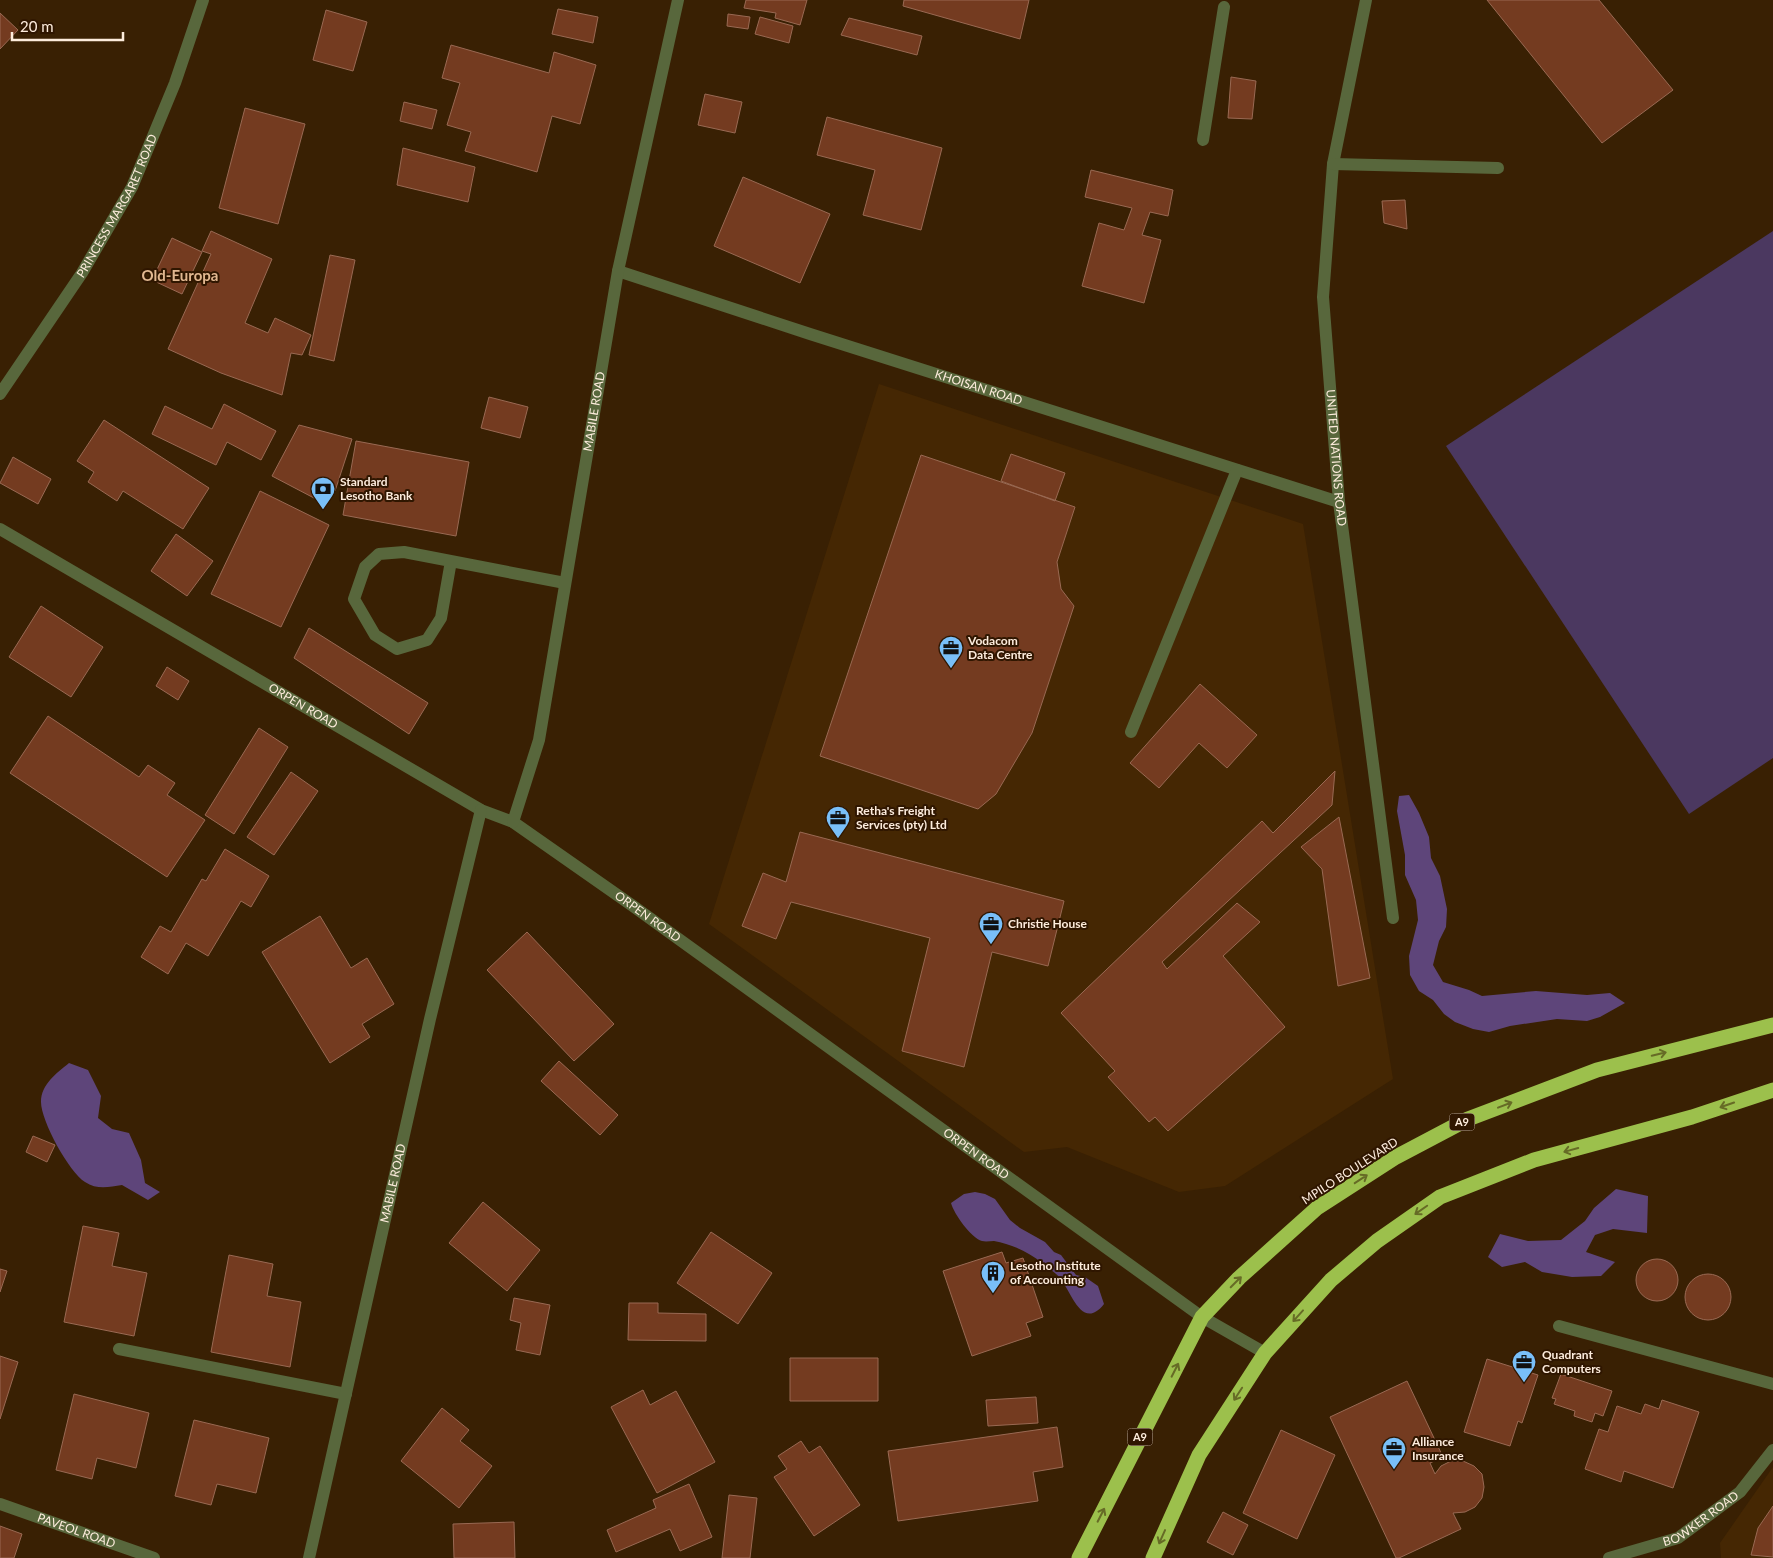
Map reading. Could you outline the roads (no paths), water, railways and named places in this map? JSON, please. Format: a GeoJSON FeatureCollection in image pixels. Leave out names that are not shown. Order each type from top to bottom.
{"type":"FeatureCollection","features":[{"type":"Feature","properties":{"kind":"highway","name":"MPILO BOULEVARD"},"geometry":{"type":"LineString","coordinates":[[1079,1558],[1202,1317],[1239,1278],[1316,1208],[1396,1157],[1468,1119],[1597,1070],[1773,1025]]}},
{"type":"Feature","properties":{"kind":"highway"},"geometry":{"type":"LineString","coordinates":[[1153,1558],[1199,1455],[1265,1353],[1331,1280],[1377,1241],[1440,1197],[1534,1160],[1692,1117],[1773,1090]]}},
{"type":"Feature","properties":{"kind":"street","name":"PRINCESS MARGARET ROAD"},"geometry":{"type":"LineString","coordinates":[[0,394],[82,273],[132,187],[175,82],[203,0]]}},
{"type":"Feature","properties":{"kind":"street","name":"MABILE ROAD"},"geometry":{"type":"LineString","coordinates":[[513,822],[538,740],[618,271],[678,0]]}},
{"type":"Feature","properties":{"kind":"street","name":"UNITED NATIONS ROAD"},"geometry":{"type":"LineString","coordinates":[[1366,0],[1333,164],[1323,297],[1339,502],[1393,918]]}},
{"type":"Feature","properties":{"kind":"street"},"geometry":{"type":"LineString","coordinates":[[1203,140],[1224,7]]}},
{"type":"Feature","properties":{"kind":"street"},"geometry":{"type":"LineString","coordinates":[[1333,164],[1498,168]]}},
{"type":"Feature","properties":{"kind":"street","name":"KHOISAN ROAD"},"geometry":{"type":"LineString","coordinates":[[618,271],[1339,502]]}},
{"type":"Feature","properties":{"kind":"street"},"geometry":{"type":"LineString","coordinates":[[1131,732],[1237,470]]}},
{"type":"Feature","properties":{"kind":"street","name":"ORPEN ROAD"},"geometry":{"type":"LineString","coordinates":[[0,529],[481,810],[513,822],[633,906],[1202,1317],[1265,1353]]}},
{"type":"Feature","properties":{"kind":"street"},"geometry":{"type":"LineString","coordinates":[[451,561],[442,618],[427,640],[398,649],[375,635],[354,599],[365,567],[379,554],[404,552],[451,561],[565,583]]}},
{"type":"Feature","properties":{"kind":"street","name":"MABILE ROAD"},"geometry":{"type":"LineString","coordinates":[[309,1558],[430,1019],[481,810]]}},
{"type":"Feature","properties":{"kind":"street"},"geometry":{"type":"LineString","coordinates":[[1559,1326],[1773,1384]]}},
{"type":"Feature","properties":{"kind":"street"},"geometry":{"type":"LineString","coordinates":[[119,1349],[346,1394]]}},
{"type":"Feature","properties":{"kind":"street","name":"BOWKER ROAD"},"geometry":{"type":"LineString","coordinates":[[1609,1558],[1678,1538],[1740,1492],[1773,1450]]}},
{"type":"Feature","properties":{"kind":"street","name":"PAVEOL ROAD"},"geometry":{"type":"LineString","coordinates":[[0,1504],[154,1558]]}},
{"type":"Feature","properties":{"kind":"place","name":"Standard Lesotho Bank"},"geometry":{"type":"Point","coordinates":[323,510]}},
{"type":"Feature","properties":{"kind":"place","name":"Vodacom Data Centre"},"geometry":{"type":"Point","coordinates":[951,669]}},
{"type":"Feature","properties":{"kind":"place","name":"Retha's Freight Services (pty) Ltd"},"geometry":{"type":"Point","coordinates":[838,839]}},
{"type":"Feature","properties":{"kind":"place","name":"Christie House"},"geometry":{"type":"Point","coordinates":[991,945]}},
{"type":"Feature","properties":{"kind":"place","name":"Lesotho Institute of Accounting"},"geometry":{"type":"Point","coordinates":[993,1294]}},
{"type":"Feature","properties":{"kind":"place","name":"Quadrant Computers"},"geometry":{"type":"Point","coordinates":[1524,1383]}},
{"type":"Feature","properties":{"kind":"place","name":"Alliance Insurance"},"geometry":{"type":"Point","coordinates":[1394,1470]}},
{"type":"Feature","properties":{"kind":"district","name":"Old-Europa"},"geometry":{"type":"Point","coordinates":[180,276]}}]}
